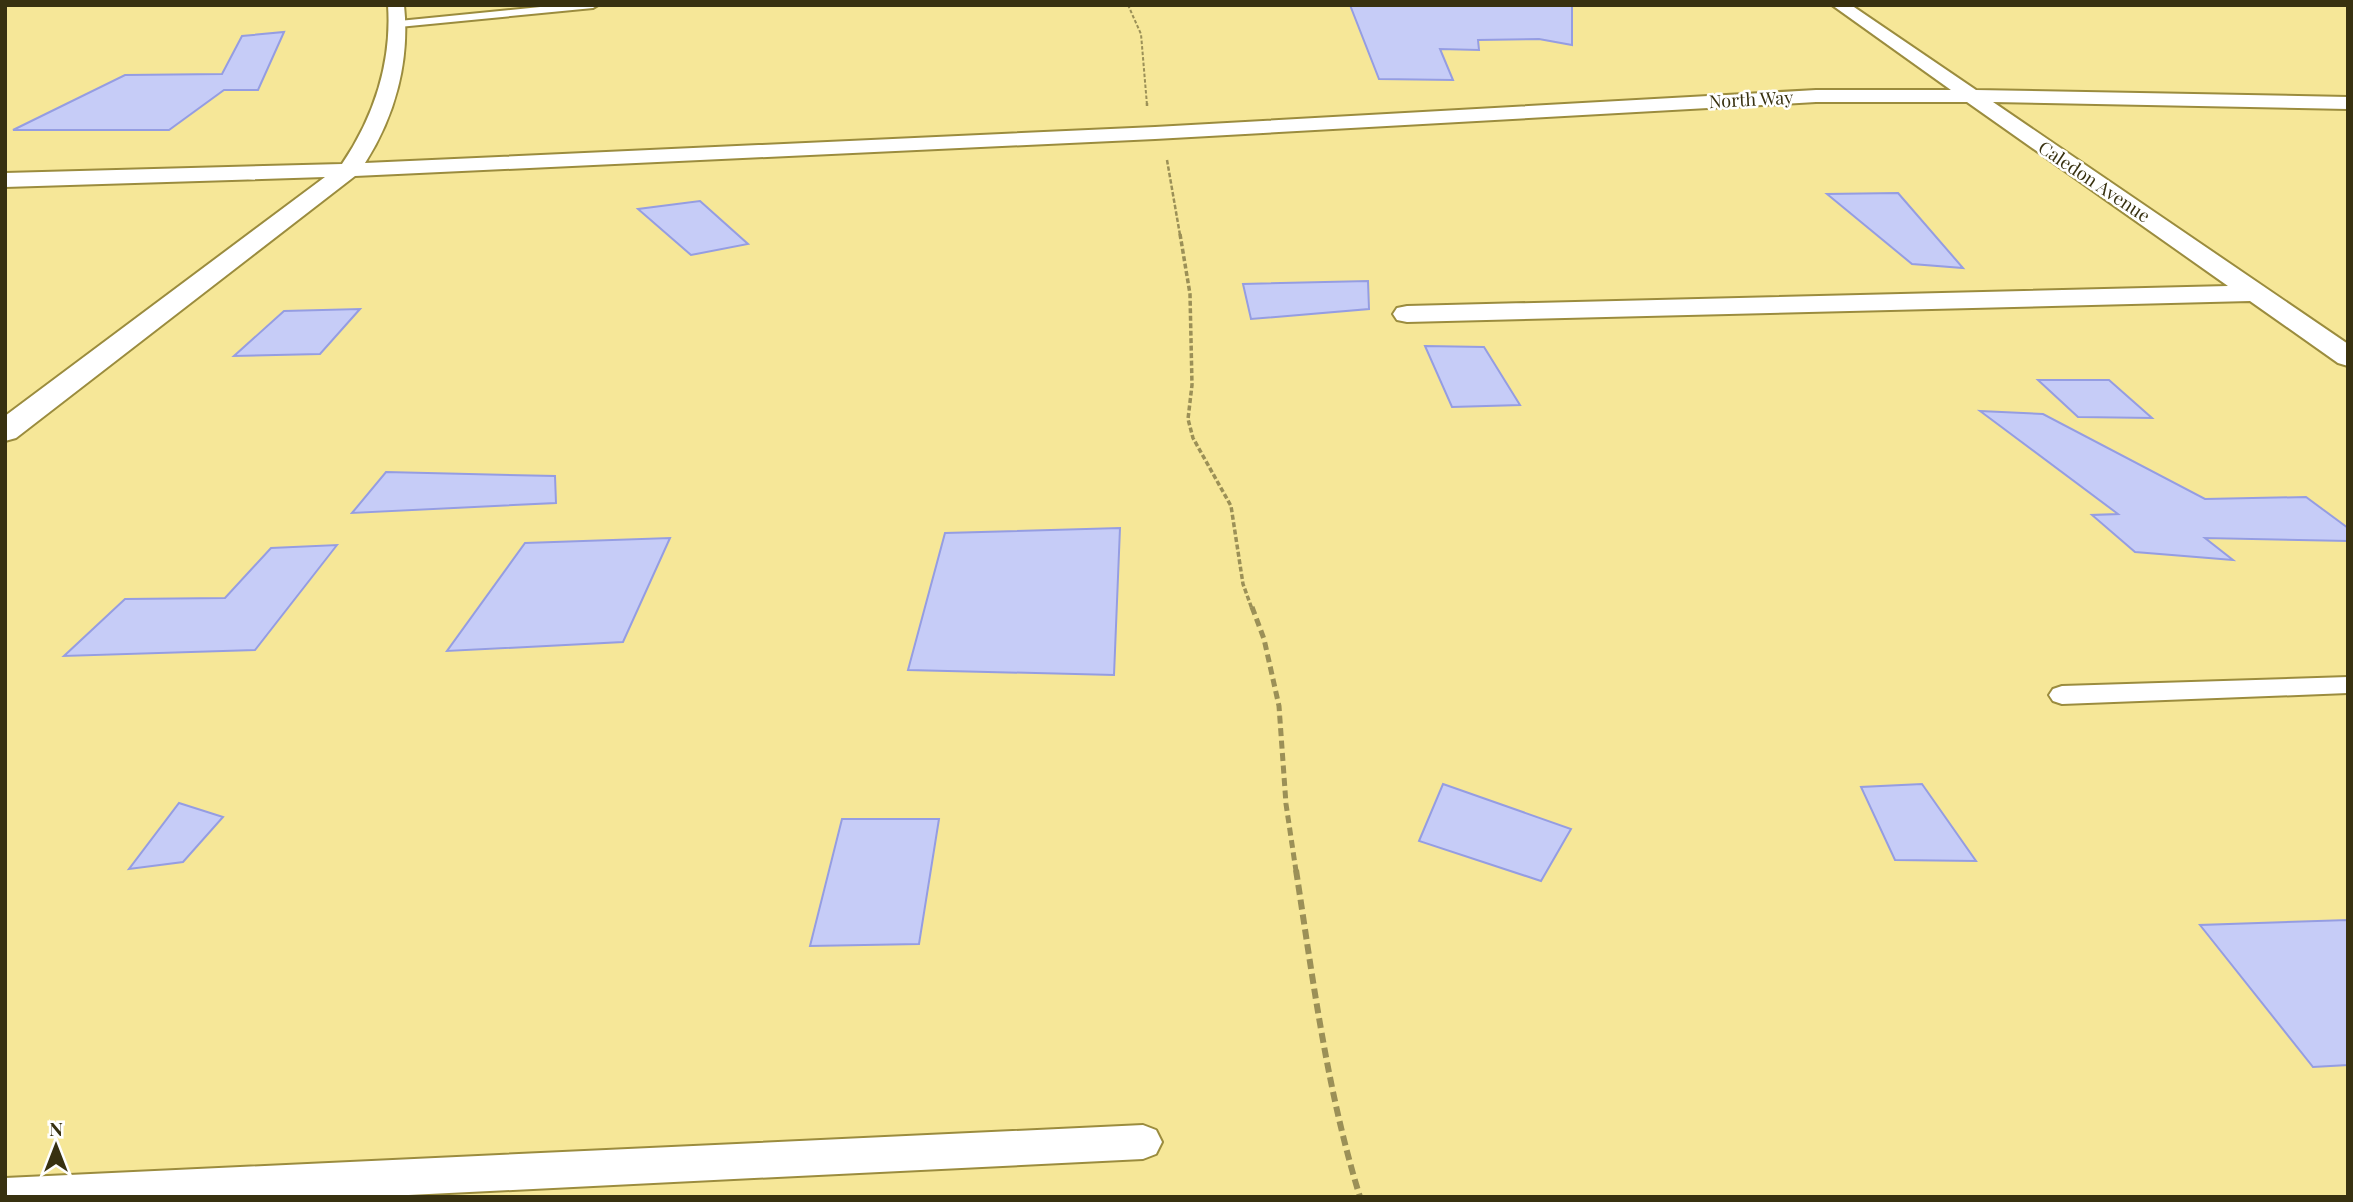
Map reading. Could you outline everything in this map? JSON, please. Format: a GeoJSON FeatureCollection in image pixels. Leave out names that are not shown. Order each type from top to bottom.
{"type":"FeatureCollection","features":[{"type":"Feature","properties":{"kind":"street","name":"Caledon Avenue"},"geometry":{"type":"LineString","coordinates":[[1840,5],[1967,96],[2348,357]]}},
{"type":"Feature","properties":{"kind":"street"},"geometry":{"type":"LineString","coordinates":[[5,431],[349,170],[371,137],[389,86],[398,15]]}},
{"type":"Feature","properties":{"kind":"street","name":"North Way"},"geometry":{"type":"LineString","coordinates":[[5,180],[349,170],[1155,133],[1816,96],[2348,103]]}},
{"type":"Feature","properties":{"kind":"street"},"geometry":{"type":"LineString","coordinates":[[1408,314],[2258,293]]}},
{"type":"Feature","properties":{"kind":"lane"},"geometry":{"type":"LineString","coordinates":[[398,15],[593,5]]}},
{"type":"Feature","properties":{"kind":"lane"},"geometry":{"type":"LineString","coordinates":[[2062,695],[2348,685]]}},
{"type":"Feature","properties":{"kind":"lane"},"geometry":{"type":"LineString","coordinates":[[5,1196],[1143,1142]]}},
{"type":"Feature","properties":{"kind":"path"},"geometry":{"type":"LineString","coordinates":[[1128,5],[1141,34],[1146,102],[1170,171],[1190,294],[1192,385],[1188,419],[1194,438],[1231,506],[1243,584],[1264,639],[1279,706],[1286,804],[1323,1042],[1344,1146],[1360,1197]]}},
{"type":"Feature","properties":{"kind":"building"},"geometry":{"type":"Polygon","coordinates":[[[1350,5],[1572,5],[1572,45],[1539,39],[1478,40],[1479,50],[1440,49],[1453,80],[1379,79],[1350,5]]]}},
{"type":"Feature","properties":{"kind":"building"},"geometry":{"type":"Polygon","coordinates":[[[284,32],[258,90],[224,90],[169,130],[13,130],[125,75],[222,74],[242,36],[284,32]]]}},
{"type":"Feature","properties":{"kind":"building"},"geometry":{"type":"Polygon","coordinates":[[[1898,193],[1963,268],[1912,264],[1827,194],[1898,193]]]}},
{"type":"Feature","properties":{"kind":"building"},"geometry":{"type":"Polygon","coordinates":[[[700,201],[748,244],[691,255],[638,209],[700,201]]]}},
{"type":"Feature","properties":{"kind":"building"},"geometry":{"type":"Polygon","coordinates":[[[1368,281],[1369,309],[1251,319],[1243,284],[1368,281]]]}},
{"type":"Feature","properties":{"kind":"building"},"geometry":{"type":"Polygon","coordinates":[[[360,309],[320,354],[234,356],[284,311],[360,309]]]}},
{"type":"Feature","properties":{"kind":"building"},"geometry":{"type":"Polygon","coordinates":[[[1425,346],[1484,347],[1520,405],[1452,407],[1425,346]]]}},
{"type":"Feature","properties":{"kind":"building"},"geometry":{"type":"Polygon","coordinates":[[[2038,380],[2109,380],[2152,418],[2078,417],[2038,380]]]}},
{"type":"Feature","properties":{"kind":"building"},"geometry":{"type":"Polygon","coordinates":[[[1980,411],[2043,414],[2205,499],[2306,497],[2348,528],[2348,541],[2205,538],[2233,560],[2135,552],[2092,515],[2118,514],[1980,411]]]}},
{"type":"Feature","properties":{"kind":"building"},"geometry":{"type":"Polygon","coordinates":[[[386,472],[555,476],[556,503],[352,513],[386,472]]]}},
{"type":"Feature","properties":{"kind":"building"},"geometry":{"type":"Polygon","coordinates":[[[1120,528],[1114,675],[908,670],[945,533],[1120,528]]]}},
{"type":"Feature","properties":{"kind":"building"},"geometry":{"type":"Polygon","coordinates":[[[670,538],[623,642],[447,651],[525,543],[670,538]]]}},
{"type":"Feature","properties":{"kind":"building"},"geometry":{"type":"Polygon","coordinates":[[[337,545],[255,650],[64,656],[125,599],[225,598],[271,548],[337,545]]]}},
{"type":"Feature","properties":{"kind":"building"},"geometry":{"type":"Polygon","coordinates":[[[1443,784],[1571,829],[1541,881],[1419,841],[1443,784]]]}},
{"type":"Feature","properties":{"kind":"building"},"geometry":{"type":"Polygon","coordinates":[[[1922,784],[1976,861],[1895,860],[1861,787],[1922,784]]]}},
{"type":"Feature","properties":{"kind":"building"},"geometry":{"type":"Polygon","coordinates":[[[179,803],[223,817],[183,862],[129,869],[179,803]]]}},
{"type":"Feature","properties":{"kind":"building"},"geometry":{"type":"Polygon","coordinates":[[[842,819],[939,819],[919,944],[810,946],[842,819]]]}},
{"type":"Feature","properties":{"kind":"building"},"geometry":{"type":"Polygon","coordinates":[[[2348,920],[2348,1065],[2313,1067],[2200,925],[2348,920]]]}}]}
